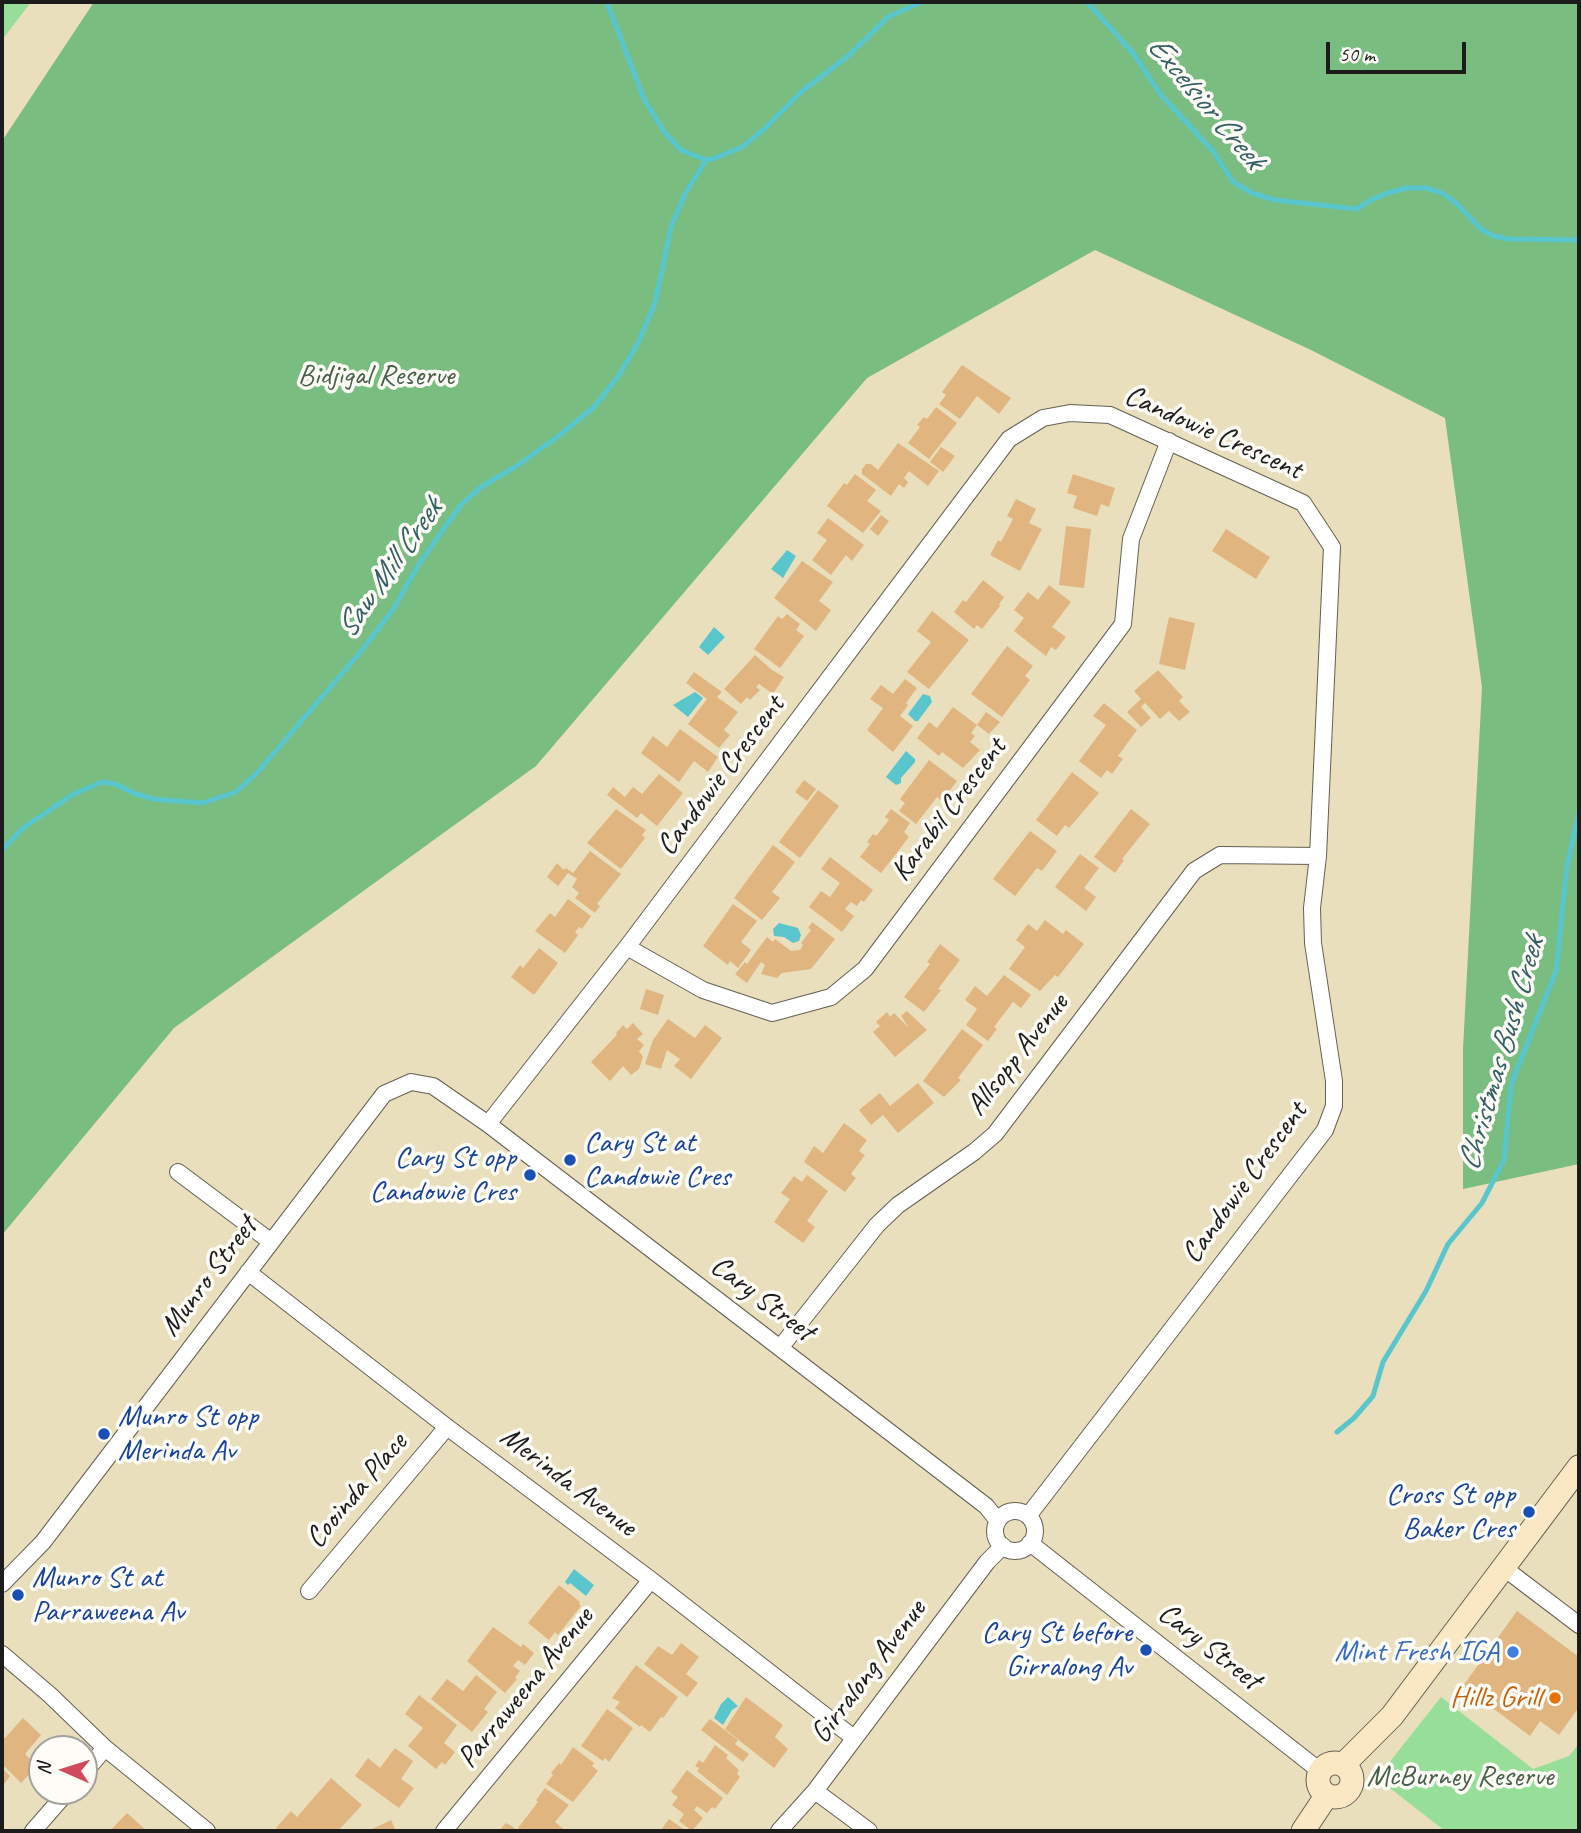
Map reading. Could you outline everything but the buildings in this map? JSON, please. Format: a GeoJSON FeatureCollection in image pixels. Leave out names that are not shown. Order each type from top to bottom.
{"type":"FeatureCollection","features":[{"type":"Feature","properties":{"kind":"street","name":"Candowie Crescent"},"geometry":{"type":"LineString","coordinates":[[488,1125],[627,947],[1009,439],[1043,418],[1070,413],[1111,415],[1303,503],[1332,547],[1318,856],[1312,908],[1313,943],[1334,1081],[1334,1105],[1325,1130],[1028,1516]]}},
{"type":"Feature","properties":{"kind":"street","name":"Karabil Crescent"},"geometry":{"type":"LineString","coordinates":[[627,947],[703,990],[772,1013],[831,997],[865,969],[1124,624],[1131,539],[1169,442]]}},
{"type":"Feature","properties":{"kind":"street","name":"Allsopp Avenue"},"geometry":{"type":"LineString","coordinates":[[780,1348],[884,1218],[995,1134],[1194,871],[1220,855],[1318,856]]}},
{"type":"Feature","properties":{"kind":"street","name":"Munro Street"},"geometry":{"type":"LineString","coordinates":[[2,1584],[43,1542],[384,1094],[411,1082],[433,1086],[488,1125]]}},
{"type":"Feature","properties":{"kind":"street","name":"Cary Street"},"geometry":{"type":"LineString","coordinates":[[488,1125],[986,1506],[998,1521]]}},
{"type":"Feature","properties":{"kind":"street"},"geometry":{"type":"LineString","coordinates":[[178,1172],[270,1241]]}},
{"type":"Feature","properties":{"kind":"street","name":"Merinda Avenue"},"geometry":{"type":"LineString","coordinates":[[248,1272],[853,1738]]}},
{"type":"Feature","properties":{"kind":"street","name":"Cooinda Place"},"geometry":{"type":"LineString","coordinates":[[309,1591],[447,1427]]}},
{"type":"Feature","properties":{"kind":"street"},"geometry":{"type":"LineString","coordinates":[[1343,1765],[1392,1716],[1579,1468]]}},
{"type":"Feature","properties":{"kind":"street"},"geometry":{"type":"LineString","coordinates":[[1016,1511],[1028,1516],[1035,1529],[1030,1543],[1022,1549],[1014,1550],[1003,1546],[995,1530],[998,1521],[1007,1512],[1016,1511]]}},
{"type":"Feature","properties":{"kind":"street","name":"Cary Street"},"geometry":{"type":"LineString","coordinates":[[1030,1543],[1320,1771]]}},
{"type":"Feature","properties":{"kind":"street","name":"Girralong Avenue"},"geometry":{"type":"LineString","coordinates":[[779,1831],[815,1791],[987,1562],[1003,1546]]}},
{"type":"Feature","properties":{"kind":"street"},"geometry":{"type":"LineString","coordinates":[[1504,1568],[1579,1625]]}},
{"type":"Feature","properties":{"kind":"street","name":"Parraweena Avenue"},"geometry":{"type":"LineString","coordinates":[[444,1831],[651,1580]]}},
{"type":"Feature","properties":{"kind":"street"},"geometry":{"type":"LineString","coordinates":[[2,1654],[105,1748],[206,1831]]}},
{"type":"Feature","properties":{"kind":"street"},"geometry":{"type":"LineString","coordinates":[[98,1756],[105,1748]]}},
{"type":"Feature","properties":{"kind":"street"},"geometry":{"type":"LineString","coordinates":[[1333,1763],[1343,1765],[1350,1774],[1351,1785],[1343,1794],[1333,1797],[1327,1795],[1319,1787],[1320,1771],[1333,1763]]}},
{"type":"Feature","properties":{"kind":"street"},"geometry":{"type":"LineString","coordinates":[[815,1791],[869,1831]]}},
{"type":"Feature","properties":{"kind":"street"},"geometry":{"type":"LineString","coordinates":[[1303,1831],[1327,1795]]}},
{"type":"Feature","properties":{"kind":"street"},"geometry":{"type":"LineString","coordinates":[[33,1831],[56,1805]]}},
{"type":"Feature","properties":{"kind":"green space"},"geometry":{"type":"Polygon","coordinates":[[[2,2],[31,2],[2,40],[2,2]]]}},
{"type":"Feature","properties":{"kind":"green space","name":"Bidjigal Reserve"},"geometry":{"type":"Polygon","coordinates":[[[94,2],[1579,2],[1579,1164],[1463,1189],[1463,1049],[1482,687],[1445,418],[1311,350],[1095,250],[867,378],[536,766],[174,1028],[2,1235],[2,141],[94,2]]]}},
{"type":"Feature","properties":{"kind":"green space","name":"McBurney Reserve"},"geometry":{"type":"Polygon","coordinates":[[[1441,1697],[1533,1769],[1569,1756],[1579,1744],[1579,1831],[1445,1831],[1377,1778],[1441,1697]]]}},
{"type":"Feature","properties":{"kind":"water"},"geometry":{"type":"Polygon","coordinates":[[[787,550],[796,556],[783,578],[771,569],[787,550]]]}},
{"type":"Feature","properties":{"kind":"water"},"geometry":{"type":"Polygon","coordinates":[[[714,627],[725,637],[708,655],[699,647],[714,627]]]}},
{"type":"Feature","properties":{"kind":"water"},"geometry":{"type":"Polygon","coordinates":[[[695,692],[703,698],[688,717],[673,705],[695,692]]]}},
{"type":"Feature","properties":{"kind":"water"},"geometry":{"type":"Polygon","coordinates":[[[923,694],[930,696],[932,702],[918,721],[915,721],[908,714],[923,694]]]}},
{"type":"Feature","properties":{"kind":"water"},"geometry":{"type":"Polygon","coordinates":[[[906,751],[915,762],[901,778],[901,783],[896,785],[886,777],[906,751]]]}},
{"type":"Feature","properties":{"kind":"water"},"geometry":{"type":"Polygon","coordinates":[[[779,923],[798,928],[801,935],[799,941],[793,943],[784,937],[774,936],[773,929],[779,923]]]}},
{"type":"Feature","properties":{"kind":"water"},"geometry":{"type":"Polygon","coordinates":[[[574,1569],[594,1585],[586,1596],[565,1582],[574,1569]]]}},
{"type":"Feature","properties":{"kind":"water"},"geometry":{"type":"Polygon","coordinates":[[[728,1697],[738,1706],[732,1710],[723,1725],[714,1718],[728,1697]]]}},
{"type":"Feature","properties":{"kind":"waterway","name":"Excelsior Creek"},"geometry":{"type":"LineString","coordinates":[[607,2],[644,99],[665,133],[681,150],[706,160],[742,147],[801,92],[848,56],[888,17],[922,2]]}},
{"type":"Feature","properties":{"kind":"waterway","name":"Excelsior Creek"},"geometry":{"type":"LineString","coordinates":[[1087,2],[1133,53],[1161,95],[1213,151],[1233,182],[1252,193],[1275,200],[1357,209],[1388,193],[1407,188],[1426,188],[1442,193],[1455,202],[1481,229],[1494,236],[1508,239],[1579,240]]}},
{"type":"Feature","properties":{"kind":"waterway","name":"Saw Mill Creek"},"geometry":{"type":"LineString","coordinates":[[2,850],[23,828],[72,795],[102,782],[116,784],[153,799],[203,803],[236,792],[256,774],[362,650],[394,608],[419,564],[460,506],[481,487],[518,465],[594,407],[619,375],[639,341],[655,303],[671,227],[685,194],[706,160]]}},
{"type":"Feature","properties":{"kind":"waterway","name":"Christmas Bush Creek"},"geometry":{"type":"LineString","coordinates":[[1337,1432],[1354,1418],[1373,1396],[1383,1362],[1426,1291],[1448,1244],[1482,1203],[1504,1160],[1511,1085],[1556,971],[1567,866],[1579,812]]}},
{"type":"Feature","properties":{"kind":"place","name":"Cary St at Candowie Cres"},"geometry":{"type":"Point","coordinates":[570,1160]}},
{"type":"Feature","properties":{"kind":"place","name":"Cary St opp Candowie Cres"},"geometry":{"type":"Point","coordinates":[530,1175]}},
{"type":"Feature","properties":{"kind":"place","name":"Munro St opp Merinda Av"},"geometry":{"type":"Point","coordinates":[104,1434]}},
{"type":"Feature","properties":{"kind":"place","name":"Cross St opp Baker Cres"},"geometry":{"type":"Point","coordinates":[1529,1512]}},
{"type":"Feature","properties":{"kind":"place","name":"Munro St at Parraweena Av"},"geometry":{"type":"Point","coordinates":[18,1595]}},
{"type":"Feature","properties":{"kind":"place","name":"Cary St before Girralong Av"},"geometry":{"type":"Point","coordinates":[1146,1650]}},
{"type":"Feature","properties":{"kind":"place","name":"Mint Fresh IGA"},"geometry":{"type":"Point","coordinates":[1513,1652]}},
{"type":"Feature","properties":{"kind":"place","name":"Hillz Grill"},"geometry":{"type":"Point","coordinates":[1555,1698]}}]}
